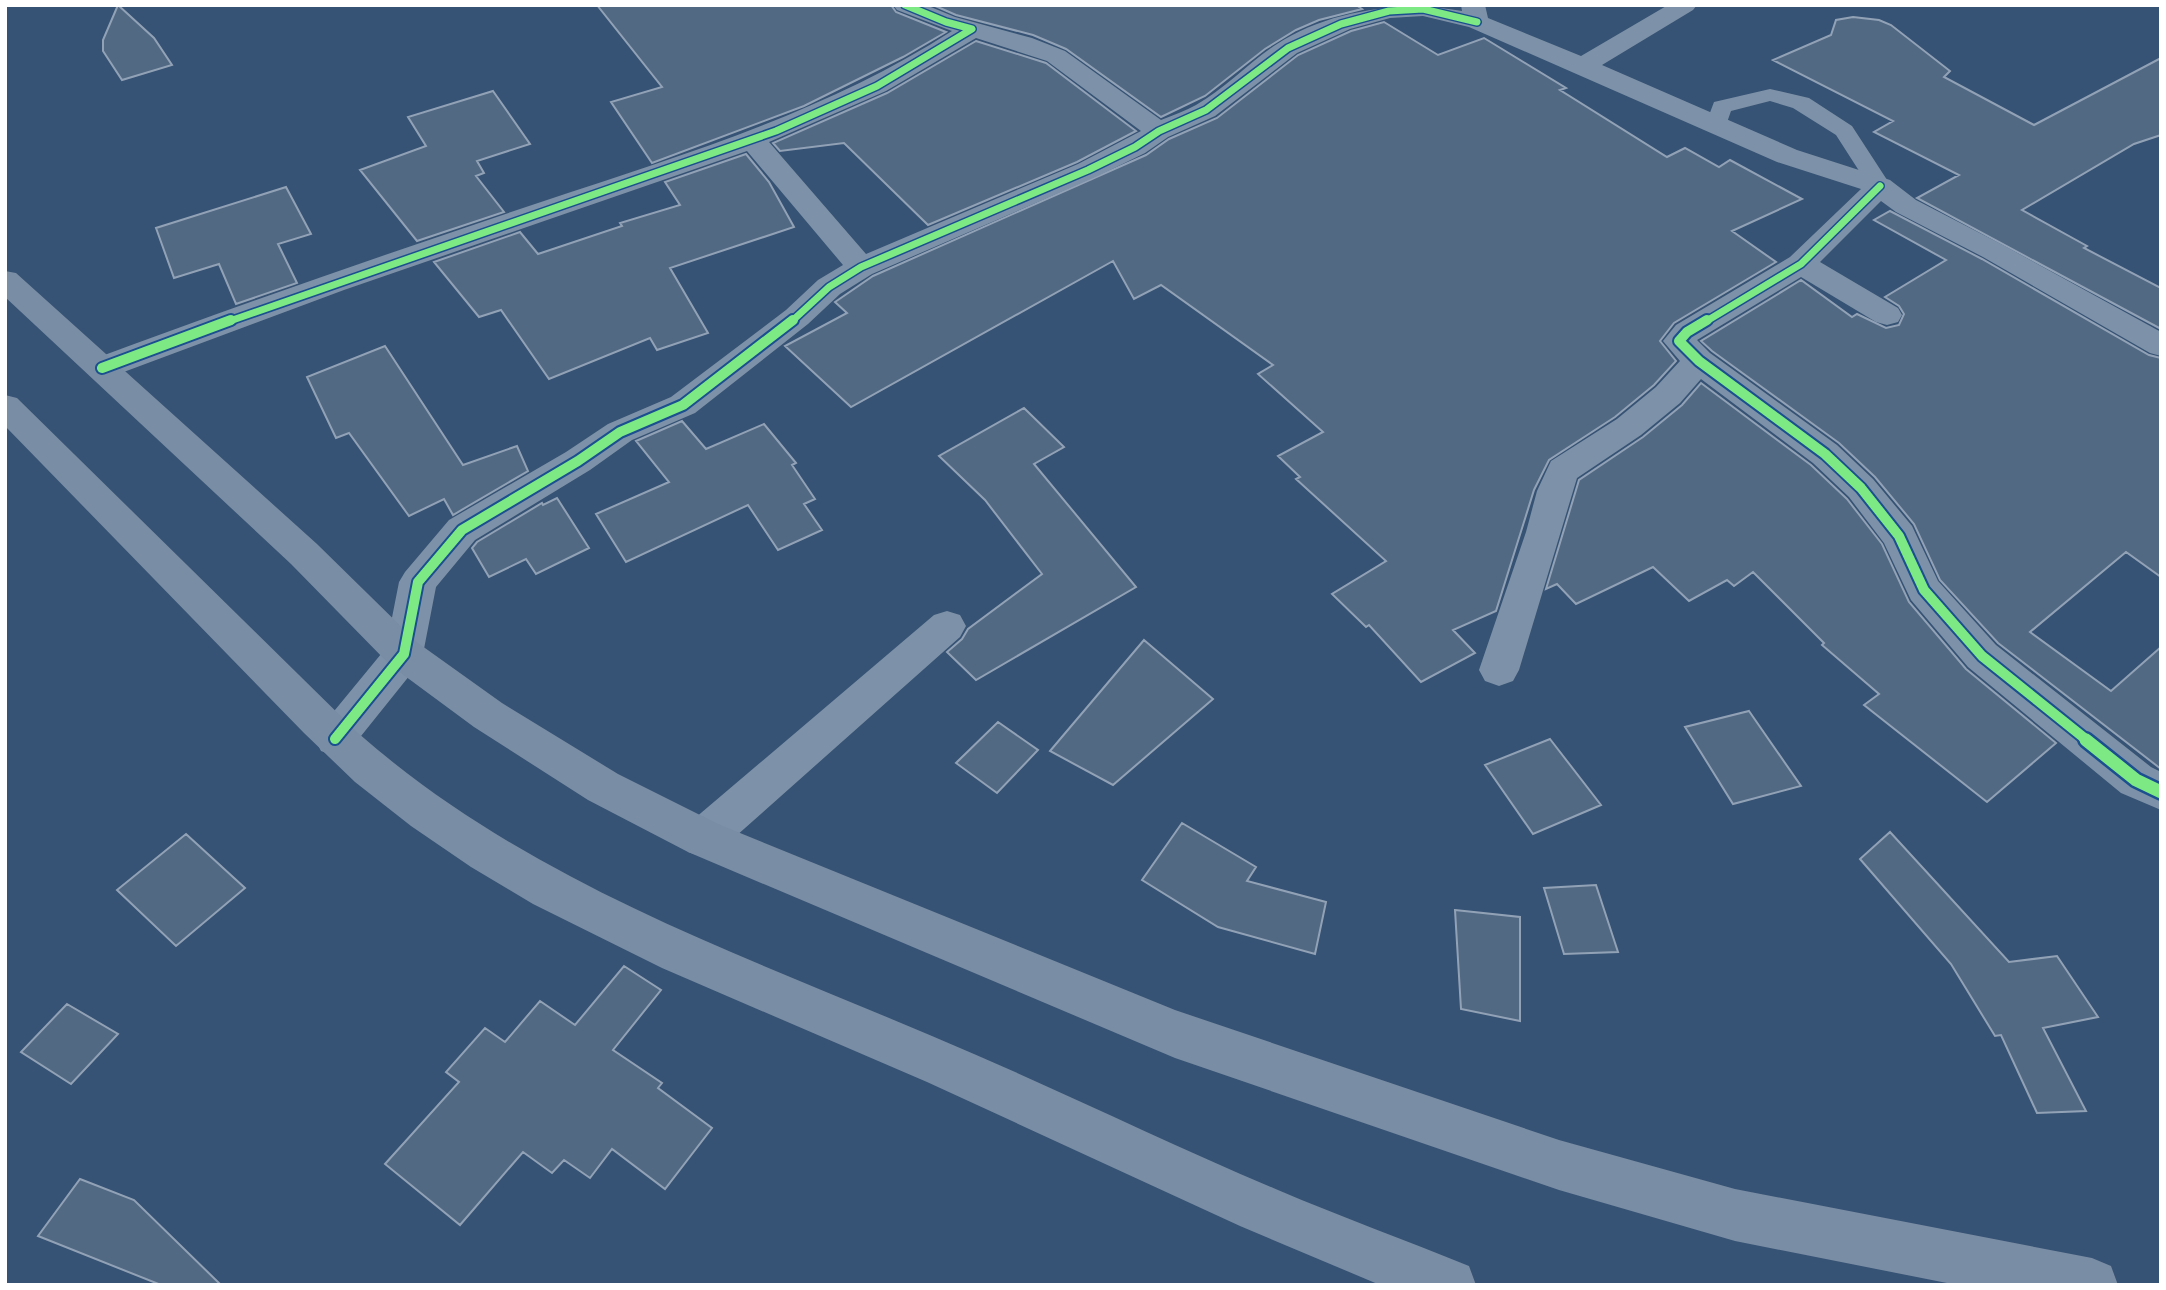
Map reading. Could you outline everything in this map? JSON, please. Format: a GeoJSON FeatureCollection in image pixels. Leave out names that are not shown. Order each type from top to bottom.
{"type":"FeatureCollection","features":[{"type":"Feature","properties":{"kind":"main road"},"geometry":{"type":"LineString","coordinates":[[5,280],[304,554],[404,654],[488,715],[603,787],[703,838],[996,962],[1175,1034],[1559,1165],[1735,1214],[2092,1285]]}},
{"type":"Feature","properties":{"kind":"main road"},"geometry":{"type":"LineString","coordinates":[[5,406],[335,739],[424,812],[524,878],[742,981],[942,1065],[1185,1176],[1356,1251],[1450,1285]]}},
{"type":"Feature","properties":{"kind":"street"},"geometry":{"type":"LineString","coordinates":[[905,5],[1056,56],[1159,131]]}},
{"type":"Feature","properties":{"kind":"street"},"geometry":{"type":"LineString","coordinates":[[1583,65],[1685,5]]}},
{"type":"Feature","properties":{"kind":"street"},"geometry":{"type":"LineString","coordinates":[[335,739],[404,654],[418,582],[462,530],[578,461],[620,432],[683,405],[797,317],[829,287],[861,267],[1088,170],[1135,147],[1159,131],[1206,110],[1288,48],[1341,24],[1389,11],[1423,9],[1475,14],[1716,126],[1787,156],[1880,186],[1906,205],[2161,346]]}},
{"type":"Feature","properties":{"kind":"street"},"geometry":{"type":"LineString","coordinates":[[102,368],[267,305],[802,121],[899,77],[972,29]]}},
{"type":"Feature","properties":{"kind":"street"},"geometry":{"type":"LineString","coordinates":[[752,139],[861,267]]}},
{"type":"Feature","properties":{"kind":"street"},"geometry":{"type":"LineString","coordinates":[[1880,186],[1801,264],[1687,332],[1679,341],[1699,361],[1825,454],[1861,488],[1899,536],[1924,590],[1982,656],[2136,780],[2161,792]]}},
{"type":"Feature","properties":{"kind":"street"},"geometry":{"type":"LineString","coordinates":[[1801,264],[1887,315]]}},
{"type":"Feature","properties":{"kind":"street"},"geometry":{"type":"LineString","coordinates":[[1499,670],[1544,532],[1554,491],[1563,470],[1629,427],[1668,395],[1699,361]]}},
{"type":"Feature","properties":{"kind":"street"},"geometry":{"type":"LineString","coordinates":[[703,838],[947,626]]}},
{"type":"Feature","properties":{"kind":"lane"},"geometry":{"type":"LineString","coordinates":[[1716,126],[1722,107],[1744,100],[1770,95],[1801,103],[1844,131],[1880,186]]}},
{"type":"Feature","properties":{"kind":"building"},"geometry":{"type":"Polygon","coordinates":[[[118,5],[154,38],[172,65],[122,80],[103,51],[103,40],[118,5]]]}},
{"type":"Feature","properties":{"kind":"building"},"geometry":{"type":"Polygon","coordinates":[[[597,5],[891,5],[896,12],[946,32],[903,57],[804,106],[652,163],[611,102],[662,87],[597,5]]]}},
{"type":"Feature","properties":{"kind":"building"},"geometry":{"type":"Polygon","coordinates":[[[933,5],[1356,5],[1362,9],[1319,20],[1296,30],[1265,49],[1205,96],[1161,117],[1066,49],[1033,35],[956,15],[933,5]]]}},
{"type":"Feature","properties":{"kind":"building"},"geometry":{"type":"Polygon","coordinates":[[[1853,17],[1879,20],[1891,25],[1950,71],[1944,77],[2034,125],[2161,58],[2161,135],[2134,144],[2022,210],[2087,246],[2084,248],[2161,288],[2161,329],[1917,198],[1959,175],[1874,132],[1893,121],[1773,60],[1831,35],[1836,20],[1853,17]]]}},
{"type":"Feature","properties":{"kind":"building"},"geometry":{"type":"Polygon","coordinates":[[[1384,22],[1438,55],[1484,38],[1566,88],[1560,90],[1667,157],[1685,148],[1719,167],[1730,160],[1802,199],[1732,231],[1776,262],[1674,323],[1660,341],[1676,361],[1654,385],[1615,417],[1549,460],[1534,490],[1496,611],[1453,630],[1475,653],[1421,682],[1369,625],[1366,627],[1332,594],[1386,561],[1296,479],[1300,477],[1278,456],[1323,432],[1258,374],[1273,365],[1161,285],[1134,299],[1113,261],[851,407],[785,346],[847,313],[835,302],[873,276],[1146,155],[1169,139],[1217,118],[1298,55],[1351,31],[1384,22]]]}},
{"type":"Feature","properties":{"kind":"building"},"geometry":{"type":"Polygon","coordinates":[[[976,41],[1046,63],[1136,131],[1077,162],[928,225],[844,143],[780,151],[773,143],[887,93],[976,41]]]}},
{"type":"Feature","properties":{"kind":"building"},"geometry":{"type":"Polygon","coordinates":[[[493,91],[530,144],[477,161],[484,173],[476,176],[504,212],[417,241],[360,170],[426,146],[408,117],[493,91]]]}},
{"type":"Feature","properties":{"kind":"building"},"geometry":{"type":"Polygon","coordinates":[[[746,154],[769,182],[794,227],[670,268],[708,333],[657,350],[650,338],[549,379],[501,310],[479,317],[434,262],[520,232],[538,254],[622,226],[620,223],[680,205],[665,182],[746,154]]]}},
{"type":"Feature","properties":{"kind":"building"},"geometry":{"type":"Polygon","coordinates":[[[286,187],[311,234],[278,244],[297,283],[236,304],[219,264],[174,278],[156,228],[286,187]]]}},
{"type":"Feature","properties":{"kind":"building"},"geometry":{"type":"Polygon","coordinates":[[[1890,211],[1982,259],[2149,355],[2161,358],[2161,577],[2126,552],[2030,632],[2111,691],[2161,647],[2161,769],[1998,643],[1940,580],[1914,524],[1875,477],[1839,443],[1701,341],[1801,280],[1852,317],[1857,314],[1886,328],[1899,325],[1904,314],[1899,306],[1885,297],[1946,260],[1874,220],[1890,211]]]}},
{"type":"Feature","properties":{"kind":"building"},"geometry":{"type":"Polygon","coordinates":[[[385,346],[463,465],[517,446],[528,471],[453,515],[444,499],[409,516],[349,433],[336,438],[307,377],[385,346]]]}},
{"type":"Feature","properties":{"kind":"building"},"geometry":{"type":"Polygon","coordinates":[[[1701,383],[1811,465],[1847,499],[1882,544],[1909,602],[1966,669],[2056,743],[1987,802],[1864,705],[1879,694],[1822,645],[1824,643],[1753,572],[1734,586],[1727,580],[1689,601],[1653,567],[1576,604],[1557,584],[1546,589],[1579,480],[1643,437],[1682,405],[1701,383]]]}},
{"type":"Feature","properties":{"kind":"building"},"geometry":{"type":"Polygon","coordinates":[[[1024,408],[1064,447],[1034,464],[1136,587],[976,680],[947,652],[962,639],[968,629],[1042,574],[985,500],[939,456],[1024,408]]]}},
{"type":"Feature","properties":{"kind":"building"},"geometry":{"type":"Polygon","coordinates":[[[682,421],[706,449],[764,424],[796,463],[792,465],[815,499],[804,504],[822,530],[778,550],[748,505],[626,562],[596,514],[669,482],[636,441],[682,421]]]}},
{"type":"Feature","properties":{"kind":"building"},"geometry":{"type":"Polygon","coordinates":[[[557,498],[589,548],[536,574],[526,559],[489,577],[472,548],[477,542],[542,503],[543,505],[557,498]]]}},
{"type":"Feature","properties":{"kind":"building"},"geometry":{"type":"Polygon","coordinates":[[[1144,640],[1213,699],[1113,785],[1050,751],[1144,640]]]}},
{"type":"Feature","properties":{"kind":"building"},"geometry":{"type":"Polygon","coordinates":[[[1749,711],[1801,786],[1733,804],[1685,727],[1749,711]]]}},
{"type":"Feature","properties":{"kind":"building"},"geometry":{"type":"Polygon","coordinates":[[[998,722],[1038,750],[997,793],[956,763],[998,722]]]}},
{"type":"Feature","properties":{"kind":"building"},"geometry":{"type":"Polygon","coordinates":[[[1550,739],[1601,805],[1533,834],[1485,765],[1550,739]]]}},
{"type":"Feature","properties":{"kind":"building"},"geometry":{"type":"Polygon","coordinates":[[[1182,823],[1256,867],[1247,881],[1326,902],[1315,954],[1218,927],[1142,880],[1182,823]]]}},
{"type":"Feature","properties":{"kind":"building"},"geometry":{"type":"Polygon","coordinates":[[[1890,832],[2009,962],[2057,956],[2098,1017],[2043,1028],[2086,1111],[2037,1113],[2001,1035],[1995,1036],[1951,964],[1860,859],[1890,832]]]}},
{"type":"Feature","properties":{"kind":"building"},"geometry":{"type":"Polygon","coordinates":[[[186,834],[245,888],[176,946],[117,890],[186,834]]]}},
{"type":"Feature","properties":{"kind":"building"},"geometry":{"type":"Polygon","coordinates":[[[1596,885],[1618,952],[1564,954],[1544,888],[1596,885]]]}},
{"type":"Feature","properties":{"kind":"building"},"geometry":{"type":"Polygon","coordinates":[[[1455,910],[1520,917],[1520,1021],[1461,1009],[1455,910]]]}},
{"type":"Feature","properties":{"kind":"building"},"geometry":{"type":"Polygon","coordinates":[[[624,966],[661,990],[613,1050],[662,1083],[658,1088],[712,1128],[665,1189],[612,1149],[590,1178],[564,1160],[552,1173],[523,1152],[460,1225],[385,1164],[459,1082],[446,1072],[485,1028],[505,1042],[540,1001],[575,1025],[624,966]]]}},
{"type":"Feature","properties":{"kind":"building"},"geometry":{"type":"Polygon","coordinates":[[[67,1004],[118,1034],[71,1084],[21,1052],[67,1004]]]}},
{"type":"Feature","properties":{"kind":"building"},"geometry":{"type":"Polygon","coordinates":[[[80,1179],[134,1200],[221,1285],[161,1285],[38,1236],[80,1179]]]}},
{"type":"Feature","properties":{"kind":"cycle path"},"geometry":{"type":"LineString","coordinates":[[102,368],[333,283],[776,131],[877,86],[972,29],[946,22],[905,5]]}},
{"type":"Feature","properties":{"kind":"cycle path"},"geometry":{"type":"LineString","coordinates":[[335,739],[404,654],[418,582],[462,530],[578,461],[620,432],[683,405],[797,317],[829,287],[861,267],[1088,170],[1135,147],[1159,131],[1206,110],[1288,48],[1341,24],[1389,11],[1423,9],[1477,22]]}},
{"type":"Feature","properties":{"kind":"cycle path"},"geometry":{"type":"LineString","coordinates":[[1880,186],[1801,264],[1687,332],[1679,341],[1699,361],[1825,454],[1861,488],[1899,536],[1924,590],[1982,656],[2136,780],[2161,792]]}}]}
